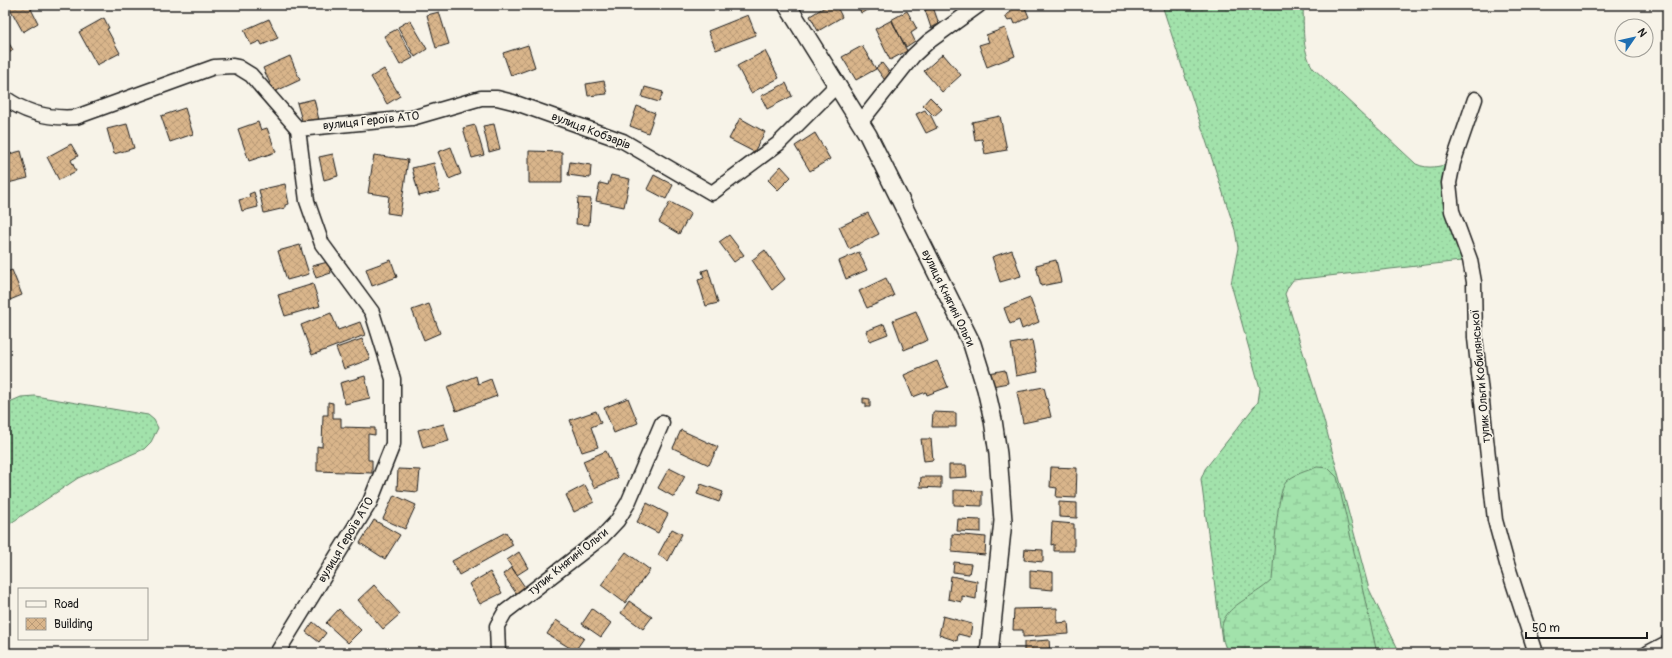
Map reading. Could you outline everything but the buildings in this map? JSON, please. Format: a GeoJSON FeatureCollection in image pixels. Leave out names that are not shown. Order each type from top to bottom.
{"type":"FeatureCollection","features":[{"type":"Feature","properties":{"kind":"street","name":"вулиця Княгині Ольги"},"geometry":{"type":"LineString","coordinates":[[787,5],[860,123],[972,344],[986,389],[998,454],[1003,521],[989,653]]}},
{"type":"Feature","properties":{"kind":"street"},"geometry":{"type":"LineString","coordinates":[[860,123],[912,56],[928,42],[979,5]]}},
{"type":"Feature","properties":{"kind":"street"},"geometry":{"type":"LineString","coordinates":[[5,98],[17,107],[45,116],[60,118],[76,117],[214,67],[227,65],[238,67],[251,75],[298,129]]}},
{"type":"Feature","properties":{"kind":"street","name":"вулиця Героїв АТО"},"geometry":{"type":"LineString","coordinates":[[277,653],[370,502],[393,444],[392,378],[372,312],[322,244],[307,201],[298,129],[412,118],[482,98],[497,98],[513,102],[623,141],[712,193],[778,144],[837,85]]}},
{"type":"Feature","properties":{"kind":"street","name":"тупик Ольги Кобилянської"},"geometry":{"type":"LineString","coordinates":[[1475,99],[1453,163],[1450,184],[1452,211],[1470,260],[1474,282],[1475,338],[1494,520],[1536,653]]}},
{"type":"Feature","properties":{"kind":"street","name":"тупик Княгині Ольги"},"geometry":{"type":"LineString","coordinates":[[498,653],[497,626],[505,612],[602,537],[617,521],[628,503],[662,423]]}},
{"type":"Feature","properties":{"kind":"street"},"geometry":{"type":"LineString","coordinates":[[1648,653],[1667,643]]}},
{"type":"Feature","properties":{"kind":"green space"},"geometry":{"type":"Polygon","coordinates":[[[1162,5],[1303,5],[1303,30],[1305,46],[1309,61],[1313,68],[1416,164],[1430,167],[1453,163],[1449,183],[1470,260],[1293,280],[1285,294],[1323,417],[1369,589],[1400,653],[1296,653],[1235,628],[1222,641],[1201,479],[1205,469],[1258,402],[1260,388],[1231,284],[1238,248],[1235,230],[1162,5]]]}},
{"type":"Feature","properties":{"kind":"green space"},"geometry":{"type":"Polygon","coordinates":[[[35,396],[148,415],[154,420],[158,428],[151,442],[144,449],[78,478],[5,527],[5,404],[21,397],[35,396]]]}},
{"type":"Feature","properties":{"kind":"green space"},"geometry":{"type":"Polygon","coordinates":[[[1317,467],[1328,468],[1337,477],[1377,653],[1228,653],[1223,638],[1222,626],[1226,616],[1232,609],[1272,580],[1280,499],[1286,482],[1301,473],[1317,467]]]}}]}
